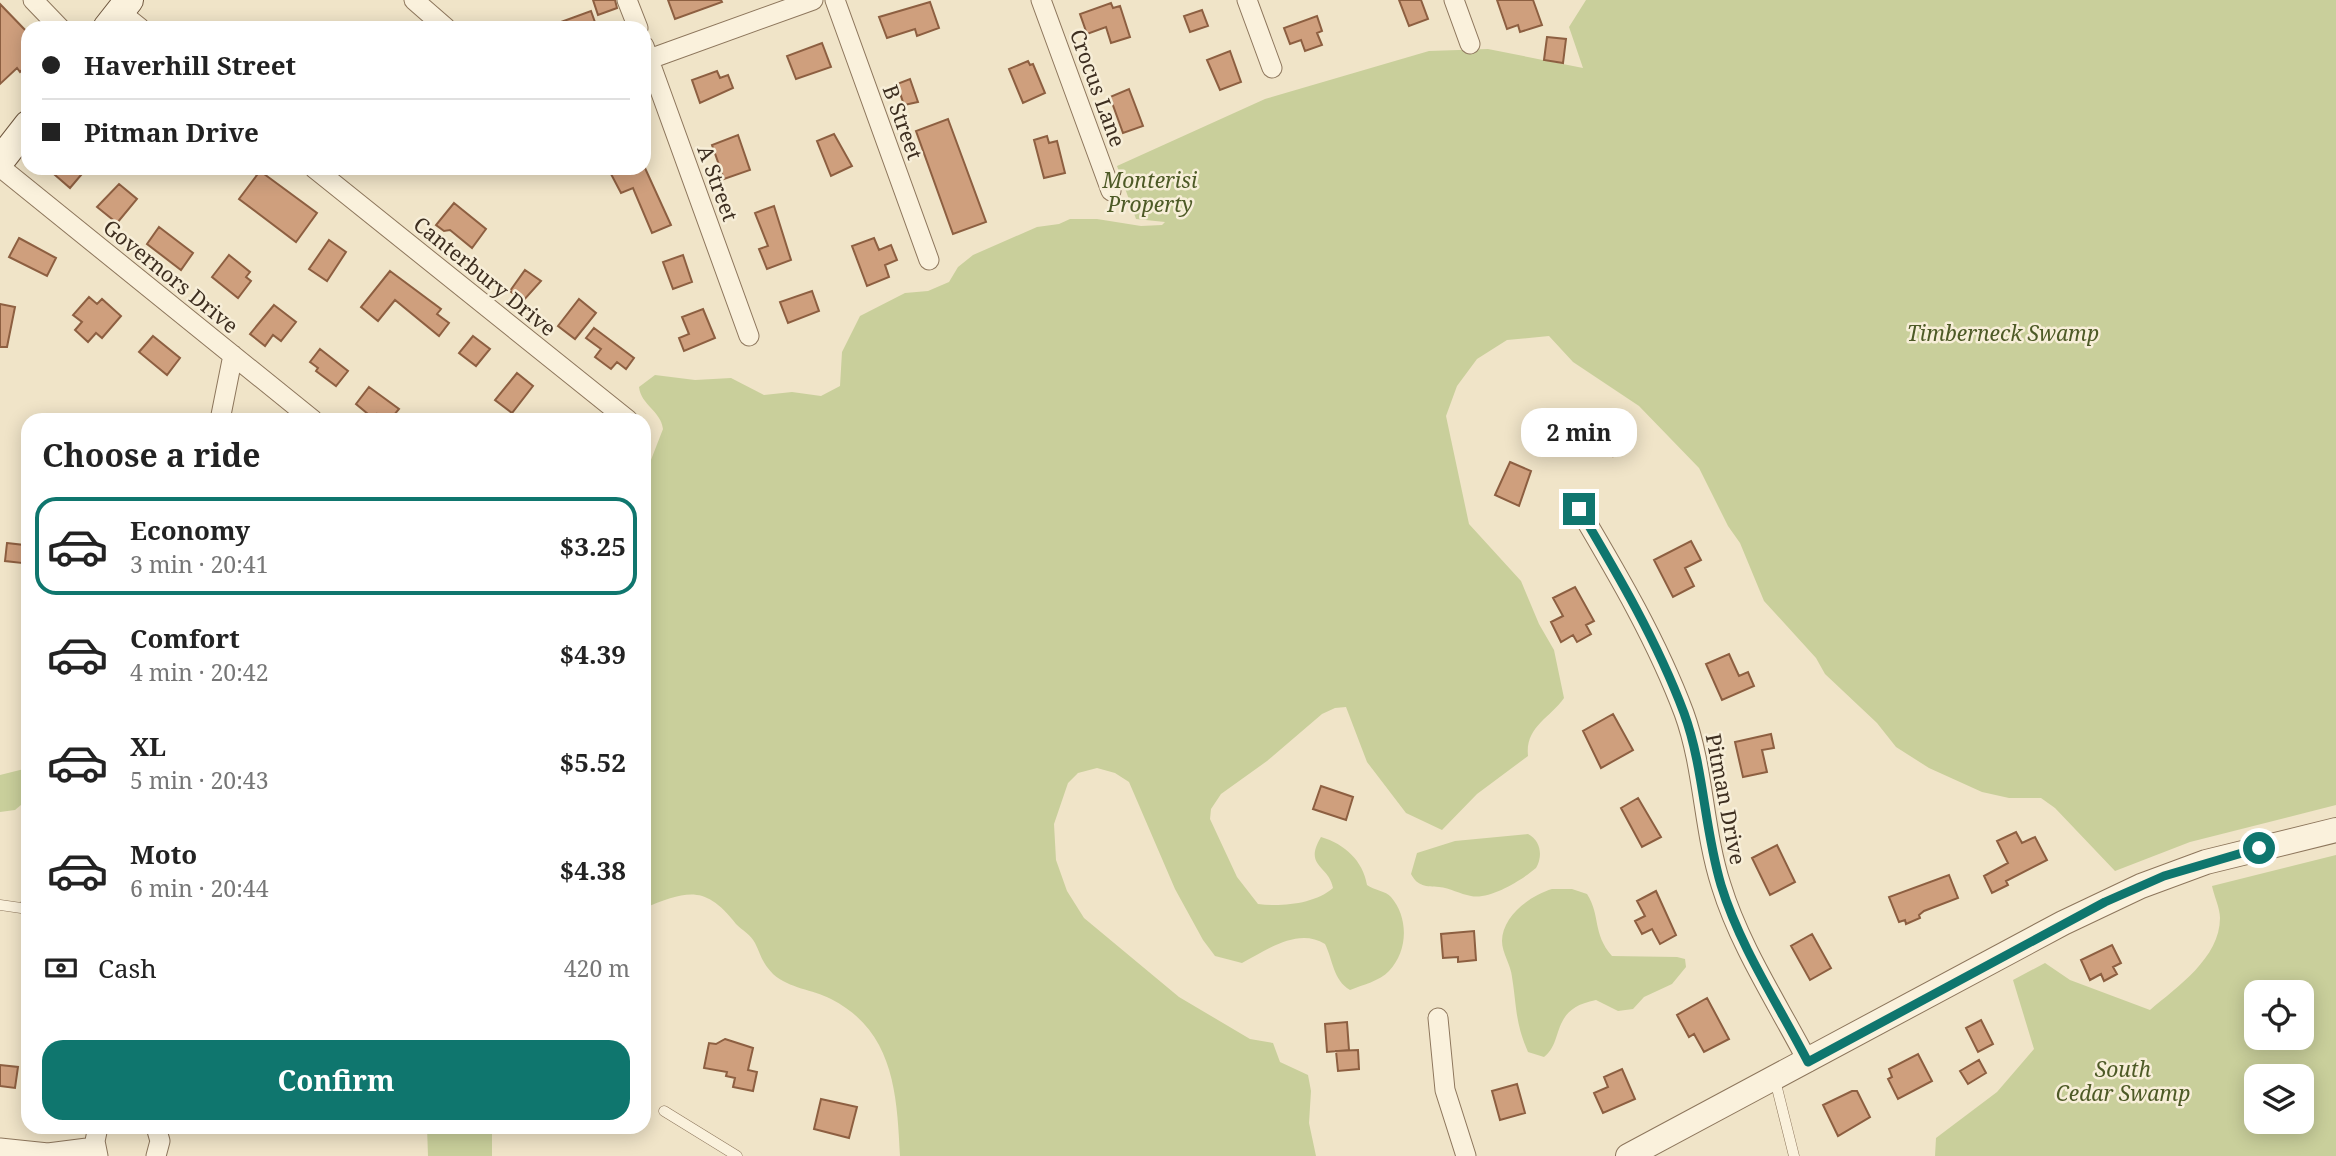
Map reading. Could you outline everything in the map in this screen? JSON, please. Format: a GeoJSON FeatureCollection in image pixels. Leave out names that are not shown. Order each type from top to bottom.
{"type":"FeatureCollection","features":[{"type":"Feature","properties":{"kind":"main road"},"geometry":{"type":"LineString","coordinates":[[0,160],[21,134]]}},
{"type":"Feature","properties":{"kind":"street"},"geometry":{"type":"LineString","coordinates":[[33,0],[53,21]]}},
{"type":"Feature","properties":{"kind":"street"},"geometry":{"type":"LineString","coordinates":[[414,0],[438,21]]}},
{"type":"Feature","properties":{"kind":"street"},"geometry":{"type":"LineString","coordinates":[[627,0],[635,21]]}},
{"type":"Feature","properties":{"kind":"street"},"geometry":{"type":"LineString","coordinates":[[651,53],[813,0]]}},
{"type":"Feature","properties":{"kind":"street","name":"B Street"},"geometry":{"type":"LineString","coordinates":[[835,0],[929,260]]}},
{"type":"Feature","properties":{"kind":"street","name":"Crocus Lane"},"geometry":{"type":"LineString","coordinates":[[1041,0],[1111,191]]}},
{"type":"Feature","properties":{"kind":"street"},"geometry":{"type":"LineString","coordinates":[[1247,0],[1272,68]]}},
{"type":"Feature","properties":{"kind":"street"},"geometry":{"type":"LineString","coordinates":[[1454,0],[1470,44]]}},
{"type":"Feature","properties":{"kind":"street","name":"A Street"},"geometry":{"type":"LineString","coordinates":[[651,69],[749,336]]}},
{"type":"Feature","properties":{"kind":"street","name":"Governors Drive"},"geometry":{"type":"LineString","coordinates":[[0,167],[304,413]]}},
{"type":"Feature","properties":{"kind":"street","name":"Canterbury Drive"},"geometry":{"type":"LineString","coordinates":[[323,175],[619,413]]}},
{"type":"Feature","properties":{"kind":"street"},"geometry":{"type":"LineString","coordinates":[[221,413],[233,355]]}},
{"type":"Feature","properties":{"kind":"street","name":"Pitman Drive"},"geometry":{"type":"LineString","coordinates":[[1579,509],[1620,578],[1669,675],[1692,739],[1724,895],[1743,939],[1808,1062]]}},
{"type":"Feature","properties":{"kind":"street"},"geometry":{"type":"LineString","coordinates":[[1628,1156],[1808,1062],[2063,923],[2141,886],[2206,862],[2336,830]]}},
{"type":"Feature","properties":{"kind":"street"},"geometry":{"type":"LineString","coordinates":[[1438,1018],[1445,1090],[1465,1156]]}},
{"type":"Feature","properties":{"kind":"street"},"geometry":{"type":"LineString","coordinates":[[0,1148],[48,1153],[97,1152],[98,1134]]}},
{"type":"Feature","properties":{"kind":"street"},"geometry":{"type":"LineString","coordinates":[[156,1156],[160,1141],[158,1134]]}},
{"type":"Feature","properties":{"kind":"lane"},"geometry":{"type":"LineString","coordinates":[[0,905],[21,908]]}},
{"type":"Feature","properties":{"kind":"lane"},"geometry":{"type":"LineString","coordinates":[[1774,1080],[1794,1156]]}},
{"type":"Feature","properties":{"kind":"lane"},"geometry":{"type":"LineString","coordinates":[[664,1111],[737,1156]]}},
{"type":"Feature","properties":{"kind":"green space","name":"Timberneck Swamp"},"geometry":{"type":"Polygon","coordinates":[[[1586,0],[2336,0],[2336,805],[2190,842],[2115,871],[2055,808],[2041,798],[2009,798],[1982,792],[1929,768],[1896,747],[1877,723],[1825,674],[1816,658],[1764,601],[1740,543],[1728,526],[1699,468],[1639,406],[1573,362],[1549,336],[1507,340],[1477,359],[1457,386],[1446,416],[1469,524],[1521,581],[1539,624],[1554,650],[1564,698],[1534,730],[1528,746],[1528,756],[1477,794],[1442,830],[1406,813],[1367,762],[1346,707],[1335,708],[1322,714],[1267,761],[1221,794],[1211,809],[1210,819],[1237,877],[1258,904],[1277,905],[1307,901],[1333,888],[1331,880],[1316,860],[1316,847],[1321,837],[1338,844],[1352,855],[1362,868],[1367,885],[1389,895],[1401,915],[1403,944],[1389,971],[1376,980],[1350,990],[1340,981],[1325,944],[1304,938],[1283,942],[1242,963],[1215,956],[1203,940],[1175,889],[1129,782],[1115,773],[1097,768],[1078,773],[1068,783],[1054,824],[1056,860],[1067,891],[1084,918],[1179,997],[1250,1039],[1273,1043],[1280,1062],[1308,1075],[1311,1091],[1309,1123],[1316,1156],[900,1156],[897,1110],[888,1066],[880,1046],[868,1028],[852,1012],[831,999],[787,983],[773,974],[751,938],[715,902],[705,897],[684,895],[651,906],[651,460],[663,429],[659,417],[643,399],[639,387],[655,375],[695,380],[731,378],[764,395],[792,392],[821,396],[840,386],[842,352],[860,316],[905,293],[928,291],[949,282],[958,267],[973,255],[1037,227],[1059,224],[1070,219],[1097,219],[1141,226],[1162,225],[1165,222],[1136,219],[1117,166],[1265,99],[1429,51],[1488,49],[1583,68],[1569,27],[1586,0]]]}},
{"type":"Feature","properties":{"kind":"green space"},"geometry":{"type":"Polygon","coordinates":[[[21,770],[21,805],[15,810],[0,812],[0,775],[21,770]]]}},
{"type":"Feature","properties":{"kind":"green space"},"geometry":{"type":"Polygon","coordinates":[[[1528,834],[1540,849],[1536,868],[1496,892],[1471,896],[1423,885],[1411,874],[1417,853],[1455,841],[1528,834]]]}},
{"type":"Feature","properties":{"kind":"green space","name":"South Cedar Swamp"},"geometry":{"type":"Polygon","coordinates":[[[2336,855],[2336,1156],[1935,1156],[1936,1138],[1997,1092],[2034,1049],[2013,980],[2045,963],[2070,980],[2150,1010],[2205,959],[2218,932],[2219,910],[2212,886],[2336,855]]]}},
{"type":"Feature","properties":{"kind":"green space"},"geometry":{"type":"Polygon","coordinates":[[[1552,889],[1572,889],[1587,894],[1602,940],[1612,956],[1677,957],[1685,959],[1686,967],[1672,984],[1644,997],[1633,1009],[1618,1011],[1596,1000],[1571,1010],[1544,1057],[1528,1052],[1524,1041],[1511,972],[1502,941],[1503,932],[1512,915],[1527,901],[1552,889]]]}},
{"type":"Feature","properties":{"kind":"green space"},"geometry":{"type":"Polygon","coordinates":[[[427,1134],[492,1134],[492,1156],[428,1156],[427,1134]]]}},
{"type":"Feature","properties":{"kind":"building"},"geometry":{"type":"Polygon","coordinates":[[[593,0],[615,0],[617,8],[598,15],[593,0]]]}},
{"type":"Feature","properties":{"kind":"building"},"geometry":{"type":"Polygon","coordinates":[[[668,0],[721,0],[722,2],[675,19],[668,0]]]}},
{"type":"Feature","properties":{"kind":"building"},"geometry":{"type":"Polygon","coordinates":[[[1399,0],[1421,0],[1428,19],[1409,26],[1399,0]]]}},
{"type":"Feature","properties":{"kind":"building"},"geometry":{"type":"Polygon","coordinates":[[[1497,0],[1533,0],[1542,25],[1520,32],[1518,25],[1507,29],[1497,0]]]}},
{"type":"Feature","properties":{"kind":"building"},"geometry":{"type":"Polygon","coordinates":[[[930,2],[939,28],[917,36],[915,29],[887,38],[879,17],[930,2]]]}},
{"type":"Feature","properties":{"kind":"building"},"geometry":{"type":"Polygon","coordinates":[[[1111,3],[1113,8],[1120,6],[1130,37],[1111,43],[1106,27],[1087,34],[1080,14],[1111,3]]]}},
{"type":"Feature","properties":{"kind":"building"},"geometry":{"type":"Polygon","coordinates":[[[0,4],[21,26],[21,71],[17,68],[0,84],[0,4]]]}},
{"type":"Feature","properties":{"kind":"building"},"geometry":{"type":"Polygon","coordinates":[[[1202,10],[1208,26],[1190,32],[1184,16],[1202,10]]]}},
{"type":"Feature","properties":{"kind":"building"},"geometry":{"type":"Polygon","coordinates":[[[591,11],[595,21],[564,21],[591,11]]]}},
{"type":"Feature","properties":{"kind":"building"},"geometry":{"type":"Polygon","coordinates":[[[1317,16],[1322,31],[1317,33],[1322,45],[1305,51],[1301,40],[1290,44],[1284,28],[1317,16]]]}},
{"type":"Feature","properties":{"kind":"building"},"geometry":{"type":"Polygon","coordinates":[[[1547,37],[1566,39],[1563,63],[1544,60],[1547,37]]]}},
{"type":"Feature","properties":{"kind":"building"},"geometry":{"type":"Polygon","coordinates":[[[822,43],[831,67],[796,79],[787,56],[822,43]]]}},
{"type":"Feature","properties":{"kind":"building"},"geometry":{"type":"Polygon","coordinates":[[[1230,51],[1241,82],[1220,90],[1207,60],[1230,51]]]}},
{"type":"Feature","properties":{"kind":"building"},"geometry":{"type":"Polygon","coordinates":[[[1028,61],[1030,65],[1033,64],[1045,93],[1023,103],[1009,69],[1028,61]]]}},
{"type":"Feature","properties":{"kind":"building"},"geometry":{"type":"Polygon","coordinates":[[[717,71],[720,78],[728,75],[733,88],[700,103],[692,80],[717,71]]]}},
{"type":"Feature","properties":{"kind":"building"},"geometry":{"type":"Polygon","coordinates":[[[910,79],[918,102],[904,105],[897,84],[910,79]]]}},
{"type":"Feature","properties":{"kind":"building"},"geometry":{"type":"Polygon","coordinates":[[[1129,89],[1143,126],[1123,133],[1110,97],[1129,89]]]}},
{"type":"Feature","properties":{"kind":"building"},"geometry":{"type":"Polygon","coordinates":[[[948,119],[986,222],[953,234],[916,131],[948,119]]]}},
{"type":"Feature","properties":{"kind":"building"},"geometry":{"type":"Polygon","coordinates":[[[834,134],[852,166],[831,176],[817,141],[834,134]]]}},
{"type":"Feature","properties":{"kind":"building"},"geometry":{"type":"Polygon","coordinates":[[[738,135],[750,170],[724,179],[712,145],[738,135]]]}},
{"type":"Feature","properties":{"kind":"building"},"geometry":{"type":"Polygon","coordinates":[[[1047,136],[1049,143],[1057,141],[1065,173],[1044,178],[1034,140],[1047,136]]]}},
{"type":"Feature","properties":{"kind":"building"},"geometry":{"type":"Polygon","coordinates":[[[55,175],[81,175],[70,188],[55,175]]]}},
{"type":"Feature","properties":{"kind":"building"},"geometry":{"type":"Polygon","coordinates":[[[257,175],[265,175],[317,213],[296,242],[239,199],[257,175]]]}},
{"type":"Feature","properties":{"kind":"building"},"geometry":{"type":"Polygon","coordinates":[[[612,175],[648,175],[671,225],[652,233],[633,188],[621,193],[612,175]]]}},
{"type":"Feature","properties":{"kind":"building"},"geometry":{"type":"Polygon","coordinates":[[[119,184],[137,199],[117,223],[97,207],[119,184]]]}},
{"type":"Feature","properties":{"kind":"building"},"geometry":{"type":"Polygon","coordinates":[[[454,203],[486,229],[472,248],[450,230],[444,231],[436,225],[454,203]]]}},
{"type":"Feature","properties":{"kind":"building"},"geometry":{"type":"Polygon","coordinates":[[[774,206],[791,260],[767,269],[759,249],[768,246],[755,213],[774,206]]]}},
{"type":"Feature","properties":{"kind":"building"},"geometry":{"type":"Polygon","coordinates":[[[159,227],[193,253],[181,270],[147,244],[159,227]]]}},
{"type":"Feature","properties":{"kind":"building"},"geometry":{"type":"Polygon","coordinates":[[[19,238],[56,258],[47,276],[9,257],[19,238]]]}},
{"type":"Feature","properties":{"kind":"building"},"geometry":{"type":"Polygon","coordinates":[[[874,238],[879,250],[891,245],[897,260],[885,265],[889,277],[867,286],[852,246],[874,238]]]}},
{"type":"Feature","properties":{"kind":"building"},"geometry":{"type":"Polygon","coordinates":[[[329,240],[346,252],[327,281],[309,269],[329,240]]]}},
{"type":"Feature","properties":{"kind":"building"},"geometry":{"type":"Polygon","coordinates":[[[229,255],[250,272],[246,277],[251,281],[238,298],[212,277],[229,255]]]}},
{"type":"Feature","properties":{"kind":"building"},"geometry":{"type":"Polygon","coordinates":[[[683,255],[692,282],[673,289],[663,262],[683,255]]]}},
{"type":"Feature","properties":{"kind":"building"},"geometry":{"type":"Polygon","coordinates":[[[525,270],[541,281],[523,301],[510,291],[525,270]]]}},
{"type":"Feature","properties":{"kind":"building"},"geometry":{"type":"Polygon","coordinates":[[[390,271],[441,309],[437,314],[449,323],[439,336],[395,300],[378,321],[361,307],[390,271]]]}},
{"type":"Feature","properties":{"kind":"building"},"geometry":{"type":"Polygon","coordinates":[[[812,291],[819,311],[788,323],[780,302],[812,291]]]}},
{"type":"Feature","properties":{"kind":"building"},"geometry":{"type":"Polygon","coordinates":[[[89,297],[97,304],[102,299],[121,316],[102,338],[96,333],[88,342],[75,330],[82,322],[73,315],[89,297]]]}},
{"type":"Feature","properties":{"kind":"building"},"geometry":{"type":"Polygon","coordinates":[[[579,299],[596,313],[575,339],[558,326],[579,299]]]}},
{"type":"Feature","properties":{"kind":"building"},"geometry":{"type":"Polygon","coordinates":[[[0,304],[15,307],[7,347],[0,347],[0,304]]]}},
{"type":"Feature","properties":{"kind":"building"},"geometry":{"type":"Polygon","coordinates":[[[274,305],[296,322],[281,341],[273,335],[265,346],[250,334],[274,305]]]}},
{"type":"Feature","properties":{"kind":"building"},"geometry":{"type":"Polygon","coordinates":[[[703,309],[715,338],[684,351],[679,338],[689,334],[682,317],[703,309]]]}},
{"type":"Feature","properties":{"kind":"building"},"geometry":{"type":"Polygon","coordinates":[[[594,328],[634,358],[626,369],[617,362],[611,369],[595,357],[601,349],[586,338],[594,328]]]}},
{"type":"Feature","properties":{"kind":"building"},"geometry":{"type":"Polygon","coordinates":[[[153,336],[180,358],[167,375],[139,352],[153,336]]]}},
{"type":"Feature","properties":{"kind":"building"},"geometry":{"type":"Polygon","coordinates":[[[473,336],[490,349],[476,366],[459,353],[473,336]]]}},
{"type":"Feature","properties":{"kind":"building"},"geometry":{"type":"Polygon","coordinates":[[[320,349],[348,371],[336,386],[316,371],[318,368],[310,362],[320,349]]]}},
{"type":"Feature","properties":{"kind":"building"},"geometry":{"type":"Polygon","coordinates":[[[517,373],[533,386],[512,413],[495,400],[517,373]]]}},
{"type":"Feature","properties":{"kind":"building"},"geometry":{"type":"Polygon","coordinates":[[[369,387],[399,409],[396,413],[367,413],[356,404],[369,387]]]}},
{"type":"Feature","properties":{"kind":"building"},"geometry":{"type":"Polygon","coordinates":[[[1605,414],[1629,442],[1613,456],[1588,429],[1605,414]]]}},
{"type":"Feature","properties":{"kind":"building"},"geometry":{"type":"Polygon","coordinates":[[[1510,462],[1531,471],[1519,506],[1495,495],[1510,462]]]}},
{"type":"Feature","properties":{"kind":"building"},"geometry":{"type":"Polygon","coordinates":[[[1691,541],[1701,560],[1685,568],[1694,586],[1673,597],[1654,560],[1691,541]]]}},
{"type":"Feature","properties":{"kind":"building"},"geometry":{"type":"Polygon","coordinates":[[[7,543],[21,545],[21,563],[5,561],[7,543]]]}},
{"type":"Feature","properties":{"kind":"building"},"geometry":{"type":"Polygon","coordinates":[[[1575,587],[1594,621],[1586,625],[1591,634],[1577,642],[1573,635],[1561,642],[1551,622],[1563,616],[1553,598],[1575,587]]]}},
{"type":"Feature","properties":{"kind":"building"},"geometry":{"type":"Polygon","coordinates":[[[1729,654],[1739,676],[1748,672],[1754,686],[1722,700],[1706,664],[1729,654]]]}},
{"type":"Feature","properties":{"kind":"building"},"geometry":{"type":"Polygon","coordinates":[[[1613,714],[1633,750],[1601,768],[1583,731],[1613,714]]]}},
{"type":"Feature","properties":{"kind":"building"},"geometry":{"type":"Polygon","coordinates":[[[1771,734],[1774,748],[1762,750],[1767,772],[1743,777],[1735,742],[1771,734]]]}},
{"type":"Feature","properties":{"kind":"building"},"geometry":{"type":"Polygon","coordinates":[[[1321,786],[1353,797],[1346,820],[1313,809],[1321,786]]]}},
{"type":"Feature","properties":{"kind":"building"},"geometry":{"type":"Polygon","coordinates":[[[1638,798],[1661,837],[1642,847],[1621,808],[1638,798]]]}},
{"type":"Feature","properties":{"kind":"building"},"geometry":{"type":"Polygon","coordinates":[[[2016,832],[2022,843],[2035,837],[2047,860],[2006,881],[2008,885],[1992,893],[1984,876],[2008,863],[1997,841],[2016,832]]]}},
{"type":"Feature","properties":{"kind":"building"},"geometry":{"type":"Polygon","coordinates":[[[1777,845],[1795,882],[1770,895],[1752,858],[1777,845]]]}},
{"type":"Feature","properties":{"kind":"building"},"geometry":{"type":"Polygon","coordinates":[[[1949,875],[1958,898],[1924,911],[1919,915],[1920,918],[1906,924],[1905,920],[1899,922],[1889,897],[1949,875]]]}},
{"type":"Feature","properties":{"kind":"building"},"geometry":{"type":"Polygon","coordinates":[[[1656,891],[1676,935],[1660,944],[1652,929],[1642,934],[1635,921],[1645,916],[1637,901],[1656,891]]]}},
{"type":"Feature","properties":{"kind":"building"},"geometry":{"type":"Polygon","coordinates":[[[1474,931],[1476,960],[1458,962],[1458,957],[1443,958],[1441,934],[1474,931]]]}},
{"type":"Feature","properties":{"kind":"building"},"geometry":{"type":"Polygon","coordinates":[[[1812,934],[1831,968],[1810,980],[1791,946],[1812,934]]]}},
{"type":"Feature","properties":{"kind":"building"},"geometry":{"type":"Polygon","coordinates":[[[2112,945],[2121,963],[2113,967],[2117,974],[2104,981],[2101,974],[2090,980],[2081,960],[2112,945]]]}},
{"type":"Feature","properties":{"kind":"building"},"geometry":{"type":"Polygon","coordinates":[[[1707,998],[1729,1039],[1704,1052],[1694,1034],[1689,1037],[1677,1015],[1707,998]]]}},
{"type":"Feature","properties":{"kind":"building"},"geometry":{"type":"Polygon","coordinates":[[[1981,1020],[1993,1044],[1978,1052],[1966,1028],[1981,1020]]]}},
{"type":"Feature","properties":{"kind":"building"},"geometry":{"type":"Polygon","coordinates":[[[1347,1022],[1349,1050],[1327,1052],[1325,1024],[1347,1022]]]}},
{"type":"Feature","properties":{"kind":"building"},"geometry":{"type":"Polygon","coordinates":[[[725,1039],[753,1048],[748,1070],[757,1072],[753,1091],[733,1087],[735,1078],[726,1076],[727,1072],[704,1068],[709,1043],[716,1044],[725,1039]]]}},
{"type":"Feature","properties":{"kind":"building"},"geometry":{"type":"Polygon","coordinates":[[[1358,1050],[1359,1069],[1338,1071],[1336,1051],[1358,1050]]]}},
{"type":"Feature","properties":{"kind":"building"},"geometry":{"type":"Polygon","coordinates":[[[1918,1054],[1932,1081],[1898,1099],[1888,1079],[1892,1077],[1889,1069],[1918,1054]]]}},
{"type":"Feature","properties":{"kind":"building"},"geometry":{"type":"Polygon","coordinates":[[[1979,1060],[1986,1073],[1968,1084],[1960,1071],[1979,1060]]]}},
{"type":"Feature","properties":{"kind":"building"},"geometry":{"type":"Polygon","coordinates":[[[0,1065],[18,1067],[15,1088],[0,1086],[0,1065]]]}},
{"type":"Feature","properties":{"kind":"building"},"geometry":{"type":"Polygon","coordinates":[[[1622,1069],[1635,1099],[1603,1113],[1594,1093],[1608,1087],[1604,1077],[1622,1069]]]}},
{"type":"Feature","properties":{"kind":"building"},"geometry":{"type":"Polygon","coordinates":[[[1517,1084],[1525,1113],[1500,1120],[1492,1091],[1517,1084]]]}},
{"type":"Feature","properties":{"kind":"building"},"geometry":{"type":"Polygon","coordinates":[[[1857,1091],[1870,1117],[1838,1136],[1823,1105],[1857,1091]]]}},
{"type":"Feature","properties":{"kind":"building"},"geometry":{"type":"Polygon","coordinates":[[[821,1099],[857,1107],[849,1138],[814,1129],[821,1099]]]}},
{"type":"Feature","properties":{"kind":"route"},"geometry":{"type":"LineString","coordinates":[[1579,509],[1620,578],[1669,675],[1692,739],[1716,867],[1724,895],[1743,939],[1808,1062],[2105,902],[2164,876],[2259,848]]}},
{"type":"Feature","properties":{"kind":"park label","name":"Monterisi Property"},"geometry":{"type":"Point","coordinates":[1150,192]}}]}
